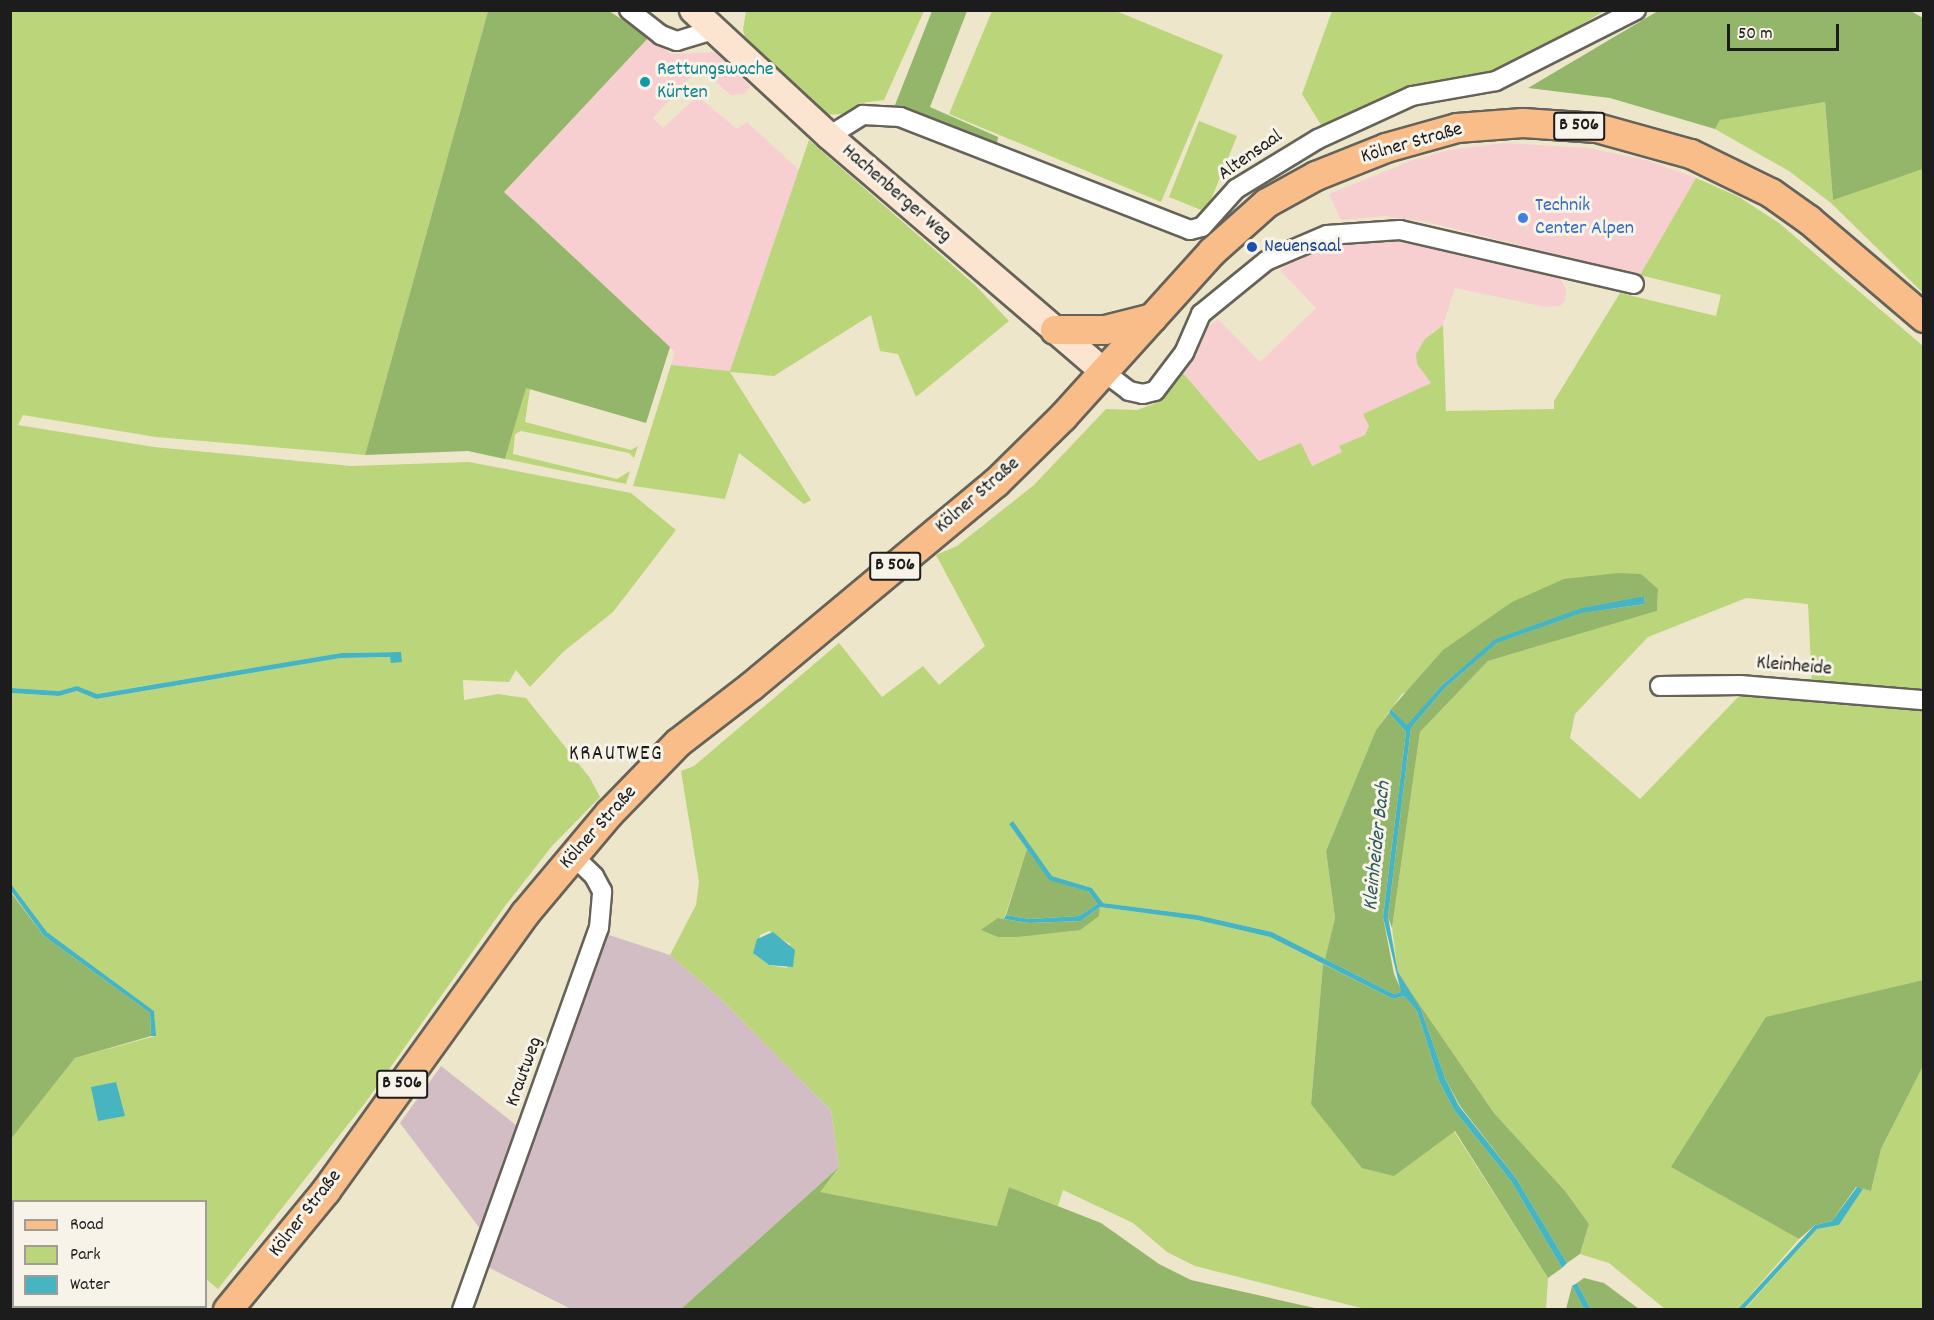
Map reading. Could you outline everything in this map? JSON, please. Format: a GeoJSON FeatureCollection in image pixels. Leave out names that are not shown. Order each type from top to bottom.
{"type":"FeatureCollection","features":[{"type":"Feature","properties":{"kind":"main road","name":"Kölner Straße"},"geometry":{"type":"LineString","coordinates":[[228,1310],[326,1191],[475,980],[573,856],[678,743],[752,686],[996,483],[1104,372],[1212,252],[1259,211],[1316,176],[1386,148],[1457,128],[1523,123],[1597,128],[1691,154],[1731,171],[1809,220],[1923,318]]}},
{"type":"Feature","properties":{"kind":"main road"},"geometry":{"type":"LineString","coordinates":[[1054,330],[1104,330],[1153,318]]}},
{"type":"Feature","properties":{"kind":"street"},"geometry":{"type":"LineString","coordinates":[[629,10],[661,35],[677,41],[717,20]]}},
{"type":"Feature","properties":{"kind":"street","name":"Hachenberger Weg"},"geometry":{"type":"LineString","coordinates":[[693,10],[717,20],[829,136],[1104,372]]}},
{"type":"Feature","properties":{"kind":"street","name":"Altensaal"},"geometry":{"type":"LineString","coordinates":[[829,136],[863,115],[900,117],[1190,230],[1202,227],[1236,189],[1318,139],[1412,96],[1496,81],[1636,10]]}},
{"type":"Feature","properties":{"kind":"street"},"geometry":{"type":"LineString","coordinates":[[1104,372],[1129,391],[1143,394],[1155,391],[1184,353],[1201,314],[1266,261],[1327,235],[1400,230],[1634,284]]}},
{"type":"Feature","properties":{"kind":"street","name":"Kleinheide"},"geometry":{"type":"LineString","coordinates":[[1660,686],[1740,684],[1923,700]]}},
{"type":"Feature","properties":{"kind":"street","name":"Krautweg"},"geometry":{"type":"LineString","coordinates":[[462,1310],[599,928],[602,891],[594,876],[573,856]]}},
{"type":"Feature","properties":{"kind":"shaded area"},"geometry":{"type":"Polygon","coordinates":[[[649,37],[671,54],[715,52],[750,86],[744,94],[731,95],[699,68],[653,118],[663,128],[692,101],[701,99],[737,129],[747,122],[799,170],[730,371],[671,365],[675,352],[504,192],[649,37]]]}},
{"type":"Feature","properties":{"kind":"shaded area"},"geometry":{"type":"Polygon","coordinates":[[[1505,143],[1588,148],[1646,160],[1696,178],[1640,275],[1427,222],[1384,216],[1341,220],[1329,194],[1413,160],[1449,150],[1505,143]]]}},
{"type":"Feature","properties":{"kind":"shaded area"},"geometry":{"type":"Polygon","coordinates":[[[1391,238],[1559,277],[1566,289],[1565,301],[1560,306],[1546,307],[1455,288],[1443,325],[1432,332],[1417,364],[1431,383],[1364,414],[1369,426],[1365,435],[1340,446],[1342,452],[1311,466],[1260,461],[1182,372],[1201,332],[1218,319],[1260,362],[1316,308],[1280,270],[1308,253],[1345,242],[1391,238]]]}},
{"type":"Feature","properties":{"kind":"shaded area"},"geometry":{"type":"Polygon","coordinates":[[[603,933],[670,955],[718,996],[831,1110],[839,1167],[681,1309],[571,1309],[486,1266],[603,933]]]}},
{"type":"Feature","properties":{"kind":"shaded area"},"geometry":{"type":"Polygon","coordinates":[[[441,1066],[521,1129],[484,1234],[400,1123],[441,1066]]]}},
{"type":"Feature","properties":{"kind":"green space"},"geometry":{"type":"Polygon","coordinates":[[[1909,10],[1923,18],[1923,169],[1833,200],[1825,102],[1720,120],[1715,129],[1610,98],[1528,88],[1658,11],[1909,10]]]}},
{"type":"Feature","properties":{"kind":"green space"},"geometry":{"type":"Polygon","coordinates":[[[11,11],[488,11],[365,455],[156,437],[23,415],[18,425],[154,447],[351,466],[469,462],[631,493],[676,530],[613,612],[563,652],[530,687],[516,670],[509,682],[463,680],[464,700],[498,694],[526,698],[590,778],[600,797],[552,846],[505,906],[365,1103],[218,1289],[207,1280],[207,1200],[12,1200],[12,1238],[11,1139],[75,1058],[155,1036],[154,1011],[47,932],[11,884],[11,693],[59,696],[77,691],[96,699],[341,658],[391,657],[400,652],[341,653],[96,694],[77,686],[59,691],[11,688],[11,11]]]}},
{"type":"Feature","properties":{"kind":"green space"},"geometry":{"type":"Polygon","coordinates":[[[488,11],[609,11],[649,37],[504,192],[670,347],[646,423],[526,388],[505,459],[468,451],[365,455],[488,11]]]}},
{"type":"Feature","properties":{"kind":"green space"},"geometry":{"type":"Polygon","coordinates":[[[746,11],[924,11],[884,100],[860,103],[842,114],[822,115],[748,48],[743,30],[746,11]]]}},
{"type":"Feature","properties":{"kind":"green space"},"geometry":{"type":"Polygon","coordinates":[[[932,11],[967,11],[930,107],[998,137],[996,150],[895,105],[932,11]]]}},
{"type":"Feature","properties":{"kind":"green space"},"geometry":{"type":"Polygon","coordinates":[[[992,11],[1116,11],[1223,55],[1161,202],[949,114],[992,11]]]}},
{"type":"Feature","properties":{"kind":"green space"},"geometry":{"type":"Polygon","coordinates":[[[1332,11],[1604,11],[1512,66],[1323,128],[1302,94],[1332,11]]]}},
{"type":"Feature","properties":{"kind":"green space"},"geometry":{"type":"Polygon","coordinates":[[[1825,102],[1833,199],[1923,169],[1923,293],[1831,203],[1789,171],[1715,129],[1720,120],[1825,102]]]}},
{"type":"Feature","properties":{"kind":"green space"},"geometry":{"type":"Polygon","coordinates":[[[1199,121],[1237,136],[1206,212],[1169,197],[1199,121]]]}},
{"type":"Feature","properties":{"kind":"green space"},"geometry":{"type":"Polygon","coordinates":[[[809,140],[975,285],[1009,321],[916,397],[898,354],[880,351],[871,315],[774,376],[730,372],[811,500],[804,504],[739,453],[725,499],[633,486],[671,365],[730,371],[809,140]]]}},
{"type":"Feature","properties":{"kind":"green space"},"geometry":{"type":"Polygon","coordinates":[[[1696,178],[1739,197],[1779,223],[1923,346],[1923,693],[1812,685],[1808,604],[1746,598],[1648,637],[1575,714],[1570,738],[1640,799],[1742,693],[1923,706],[1923,980],[1766,1018],[1672,1167],[1799,1239],[1738,1309],[1665,1309],[1609,1263],[1580,1254],[1589,1224],[1566,1192],[1494,1113],[1398,973],[1392,928],[1420,732],[1488,661],[1657,611],[1658,589],[1402,694],[1376,730],[1326,851],[1335,918],[1325,959],[1272,932],[1197,915],[1103,903],[1092,888],[1052,876],[1013,822],[1010,824],[1027,849],[1004,919],[998,918],[1017,937],[1099,916],[1100,907],[1197,920],[1270,937],[1323,964],[1311,1104],[1454,1131],[1548,1278],[1546,1309],[1365,1309],[1195,1266],[1167,1252],[1133,1223],[1063,1190],[1058,1206],[1009,1187],[998,1226],[819,1192],[839,1167],[831,1110],[718,996],[670,955],[696,905],[699,882],[681,771],[694,766],[839,643],[882,697],[923,666],[939,685],[985,646],[936,555],[957,546],[1034,485],[1106,409],[1137,410],[1154,404],[1182,372],[1259,461],[1301,443],[1312,466],[1342,452],[1339,446],[1365,435],[1369,426],[1363,414],[1431,383],[1417,364],[1416,354],[1425,339],[1443,325],[1446,411],[1554,409],[1554,401],[1620,293],[1716,316],[1721,295],[1640,275],[1696,178]],[[769,931],[760,935],[757,956],[769,965],[787,968],[790,944],[769,931]]]}},
{"type":"Feature","properties":{"kind":"green space"},"geometry":{"type":"Polygon","coordinates":[[[526,387],[530,389],[525,422],[631,450],[638,446],[634,458],[629,453],[521,431],[515,434],[513,454],[617,479],[630,471],[626,484],[505,459],[526,387]]]}},
{"type":"Feature","properties":{"kind":"green space"},"geometry":{"type":"Polygon","coordinates":[[[1618,573],[1641,574],[1658,589],[1657,611],[1488,661],[1420,732],[1392,928],[1388,917],[1411,728],[1445,688],[1497,643],[1582,613],[1645,604],[1644,596],[1581,608],[1495,639],[1442,685],[1407,726],[1391,709],[1443,650],[1512,602],[1564,579],[1618,573]]]}},
{"type":"Feature","properties":{"kind":"green space"},"geometry":{"type":"Polygon","coordinates":[[[1389,713],[1406,732],[1383,917],[1394,974],[1402,992],[1394,994],[1325,959],[1335,918],[1326,851],[1376,730],[1389,713]]]}},
{"type":"Feature","properties":{"kind":"green space"},"geometry":{"type":"Polygon","coordinates":[[[1027,849],[1049,879],[1089,892],[1097,904],[1079,916],[1030,919],[1006,915],[1027,849]]]}},
{"type":"Feature","properties":{"kind":"green space"},"geometry":{"type":"Polygon","coordinates":[[[10,891],[44,936],[150,1013],[151,1036],[75,1058],[11,1139],[10,891]]]}},
{"type":"Feature","properties":{"kind":"green space"},"geometry":{"type":"Polygon","coordinates":[[[1100,907],[1099,916],[1080,930],[998,937],[981,930],[998,918],[1029,923],[1081,921],[1100,907]]]}},
{"type":"Feature","properties":{"kind":"green space"},"geometry":{"type":"Polygon","coordinates":[[[1323,964],[1393,999],[1404,996],[1417,1011],[1439,1081],[1454,1110],[1511,1181],[1562,1268],[1548,1278],[1455,1131],[1394,1176],[1362,1168],[1311,1104],[1323,964]]]}},
{"type":"Feature","properties":{"kind":"green space"},"geometry":{"type":"Polygon","coordinates":[[[1398,973],[1494,1113],[1566,1192],[1589,1224],[1580,1254],[1567,1263],[1516,1178],[1460,1106],[1445,1078],[1421,1009],[1398,973]]]}},
{"type":"Feature","properties":{"kind":"green space"},"geometry":{"type":"Polygon","coordinates":[[[1923,980],[1923,1066],[1881,1149],[1871,1191],[1856,1187],[1832,1221],[1815,1225],[1799,1239],[1671,1167],[1766,1017],[1923,980]]]}},
{"type":"Feature","properties":{"kind":"green space"},"geometry":{"type":"Polygon","coordinates":[[[1923,1066],[1923,1309],[1744,1310],[1817,1229],[1839,1225],[1863,1189],[1871,1191],[1881,1149],[1923,1066]]]}},
{"type":"Feature","properties":{"kind":"green space"},"geometry":{"type":"Polygon","coordinates":[[[839,1167],[820,1192],[997,1226],[1009,1187],[1101,1223],[1159,1264],[1191,1280],[1319,1309],[681,1309],[839,1167]]]}},
{"type":"Feature","properties":{"kind":"green space"},"geometry":{"type":"Polygon","coordinates":[[[1584,1278],[1604,1283],[1639,1309],[1591,1309],[1577,1283],[1584,1278]]]}},
{"type":"Feature","properties":{"kind":"green space"},"geometry":{"type":"Polygon","coordinates":[[[1572,1286],[1584,1309],[1566,1309],[1572,1286]]]}},
{"type":"Feature","properties":{"kind":"water"},"geometry":{"type":"Polygon","coordinates":[[[1644,596],[1645,604],[1582,613],[1497,643],[1445,688],[1411,728],[1388,917],[1398,972],[1421,1009],[1445,1078],[1459,1106],[1516,1178],[1567,1263],[1562,1268],[1511,1181],[1454,1110],[1439,1081],[1417,1011],[1404,996],[1393,999],[1270,937],[1197,920],[1100,907],[1081,921],[1029,923],[1004,919],[1006,915],[1030,919],[1079,916],[1097,904],[1089,892],[1049,880],[1009,824],[1013,821],[1052,876],[1092,888],[1103,903],[1197,915],[1272,932],[1394,994],[1401,992],[1383,917],[1406,732],[1389,713],[1391,709],[1407,725],[1442,685],[1495,639],[1581,608],[1644,596]]]}},
{"type":"Feature","properties":{"kind":"water"},"geometry":{"type":"Polygon","coordinates":[[[401,652],[402,662],[391,663],[390,657],[341,658],[96,699],[77,691],[59,696],[11,693],[11,688],[59,691],[77,686],[97,694],[341,653],[401,652]]]}},
{"type":"Feature","properties":{"kind":"water"},"geometry":{"type":"Polygon","coordinates":[[[11,884],[47,932],[154,1011],[156,1036],[151,1036],[150,1013],[44,936],[11,891],[11,884]]]}},
{"type":"Feature","properties":{"kind":"water"},"geometry":{"type":"Polygon","coordinates":[[[773,932],[795,950],[793,967],[769,965],[753,953],[757,939],[773,932]]]}},
{"type":"Feature","properties":{"kind":"water"},"geometry":{"type":"Polygon","coordinates":[[[116,1082],[125,1116],[98,1121],[91,1087],[116,1082]]]}},
{"type":"Feature","properties":{"kind":"water"},"geometry":{"type":"Polygon","coordinates":[[[1857,1187],[1863,1189],[1839,1225],[1817,1229],[1744,1309],[1738,1309],[1815,1225],[1832,1221],[1857,1187]]]}},
{"type":"Feature","properties":{"kind":"water"},"geometry":{"type":"Polygon","coordinates":[[[1577,1283],[1591,1309],[1584,1309],[1572,1286],[1577,1283]]]}},
{"type":"Feature","properties":{"kind":"place","name":"Rettungswache Kürten"},"geometry":{"type":"Point","coordinates":[645,82]}},
{"type":"Feature","properties":{"kind":"place","name":"Technik Center Alpen"},"geometry":{"type":"Point","coordinates":[1523,218]}},
{"type":"Feature","properties":{"kind":"place","name":"Neuensaal"},"geometry":{"type":"Point","coordinates":[1252,247]}},
{"type":"Feature","properties":{"kind":"district","name":"KRAUTWEG"},"geometry":{"type":"Point","coordinates":[616,755]}},
{"type":"Feature","properties":{"kind":"water label","name":"Kleinheider Bach"},"geometry":{"type":"Point","coordinates":[1378,846]}}]}
